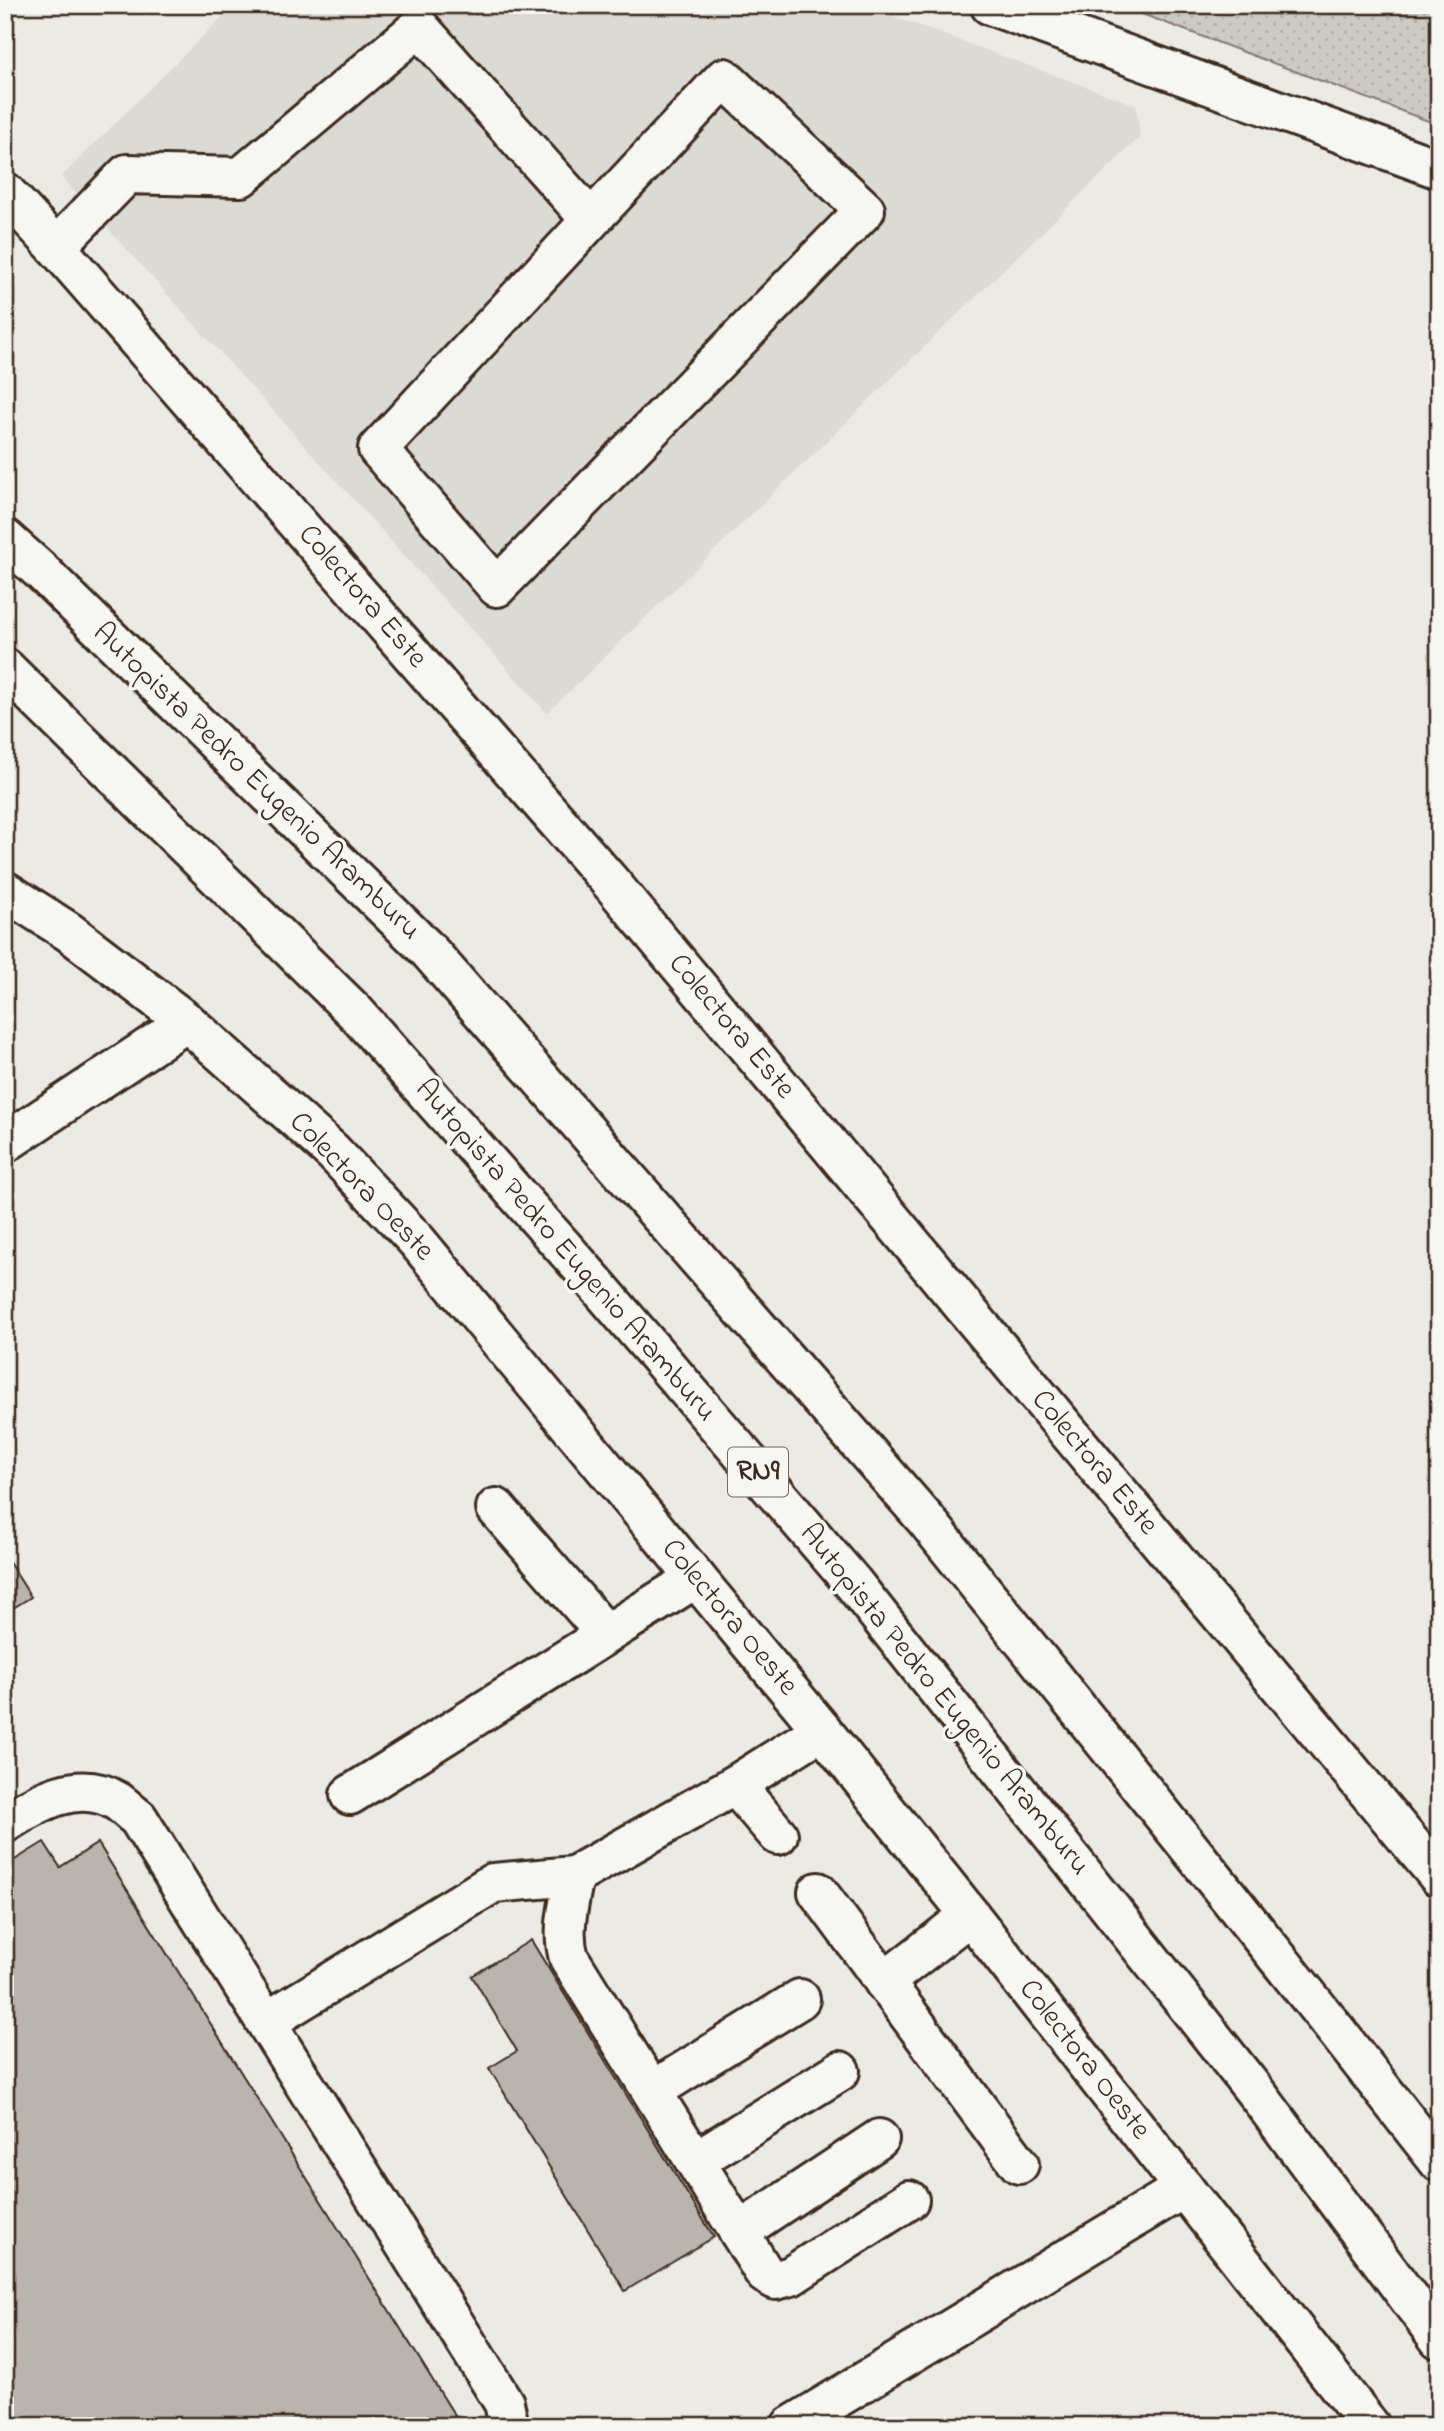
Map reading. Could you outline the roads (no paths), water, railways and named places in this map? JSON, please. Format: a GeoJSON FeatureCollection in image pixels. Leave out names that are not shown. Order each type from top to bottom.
{"type":"FeatureCollection","features":[{"type":"Feature","properties":{"kind":"main road"},"geometry":{"type":"LineString","coordinates":[[990,5],[1439,169]]}},
{"type":"Feature","properties":{"kind":"main road"},"geometry":{"type":"LineString","coordinates":[[56,247],[127,174],[241,177],[419,27],[591,220]]}},
{"type":"Feature","properties":{"kind":"main road"},"geometry":{"type":"LineString","coordinates":[[724,78],[865,210],[497,587],[378,449],[591,220],[724,78]]}},
{"type":"Feature","properties":{"kind":"main road","name":"Colectora Este"},"geometry":{"type":"LineString","coordinates":[[5,192],[612,884],[1439,1877]]}},
{"type":"Feature","properties":{"kind":"main road","name":"Autopista Pedro Eugenio Aramburu"},"geometry":{"type":"LineString","coordinates":[[5,539],[42,572],[428,950],[927,1521],[1439,2162]]}},
{"type":"Feature","properties":{"kind":"main road","name":"Autopista Pedro Eugenio Aramburu"},"geometry":{"type":"LineString","coordinates":[[5,668],[356,1013],[792,1510],[862,1593],[1261,2099],[1439,2339]]}},
{"type":"Feature","properties":{"kind":"main road","name":"Colectora Oeste"},"geometry":{"type":"LineString","coordinates":[[5,891],[69,932],[187,1022],[333,1153],[416,1240],[822,1730],[1370,2426]]}},
{"type":"Feature","properties":{"kind":"main road"},"geometry":{"type":"LineString","coordinates":[[5,1143],[187,1022]]}},
{"type":"Feature","properties":{"kind":"main road"},"geometry":{"type":"LineString","coordinates":[[496,1508],[606,1634]]}},
{"type":"Feature","properties":{"kind":"main road"},"geometry":{"type":"LineString","coordinates":[[350,1794],[696,1577]]}},
{"type":"Feature","properties":{"kind":"main road"},"geometry":{"type":"LineString","coordinates":[[266,2022],[494,1883],[574,1877],[734,1785],[822,1730]]}},
{"type":"Feature","properties":{"kind":"main road"},"geometry":{"type":"LineString","coordinates":[[734,1785],[778,1835]]}},
{"type":"Feature","properties":{"kind":"main road"},"geometry":{"type":"LineString","coordinates":[[5,1823],[38,1802],[65,1792],[92,1792],[116,1800],[138,1818],[503,2403],[509,2426]]}},
{"type":"Feature","properties":{"kind":"main road"},"geometry":{"type":"LineString","coordinates":[[574,1877],[565,1928],[569,1958],[765,2274],[776,2280],[784,2279],[909,2200]]}},
{"type":"Feature","properties":{"kind":"main road"},"geometry":{"type":"LineString","coordinates":[[818,1892],[1019,2164]]}},
{"type":"Feature","properties":{"kind":"main road"},"geometry":{"type":"LineString","coordinates":[[884,1982],[970,1915]]}},
{"type":"Feature","properties":{"kind":"main road"},"geometry":{"type":"LineString","coordinates":[[652,2091],[800,1999]]}},
{"type":"Feature","properties":{"kind":"main road"},"geometry":{"type":"LineString","coordinates":[[695,2161],[840,2071]]}},
{"type":"Feature","properties":{"kind":"main road"},"geometry":{"type":"LineString","coordinates":[[739,2232],[880,2139]]}},
{"type":"Feature","properties":{"kind":"main road"},"geometry":{"type":"LineString","coordinates":[[791,2426],[1184,2188]]}}]}
